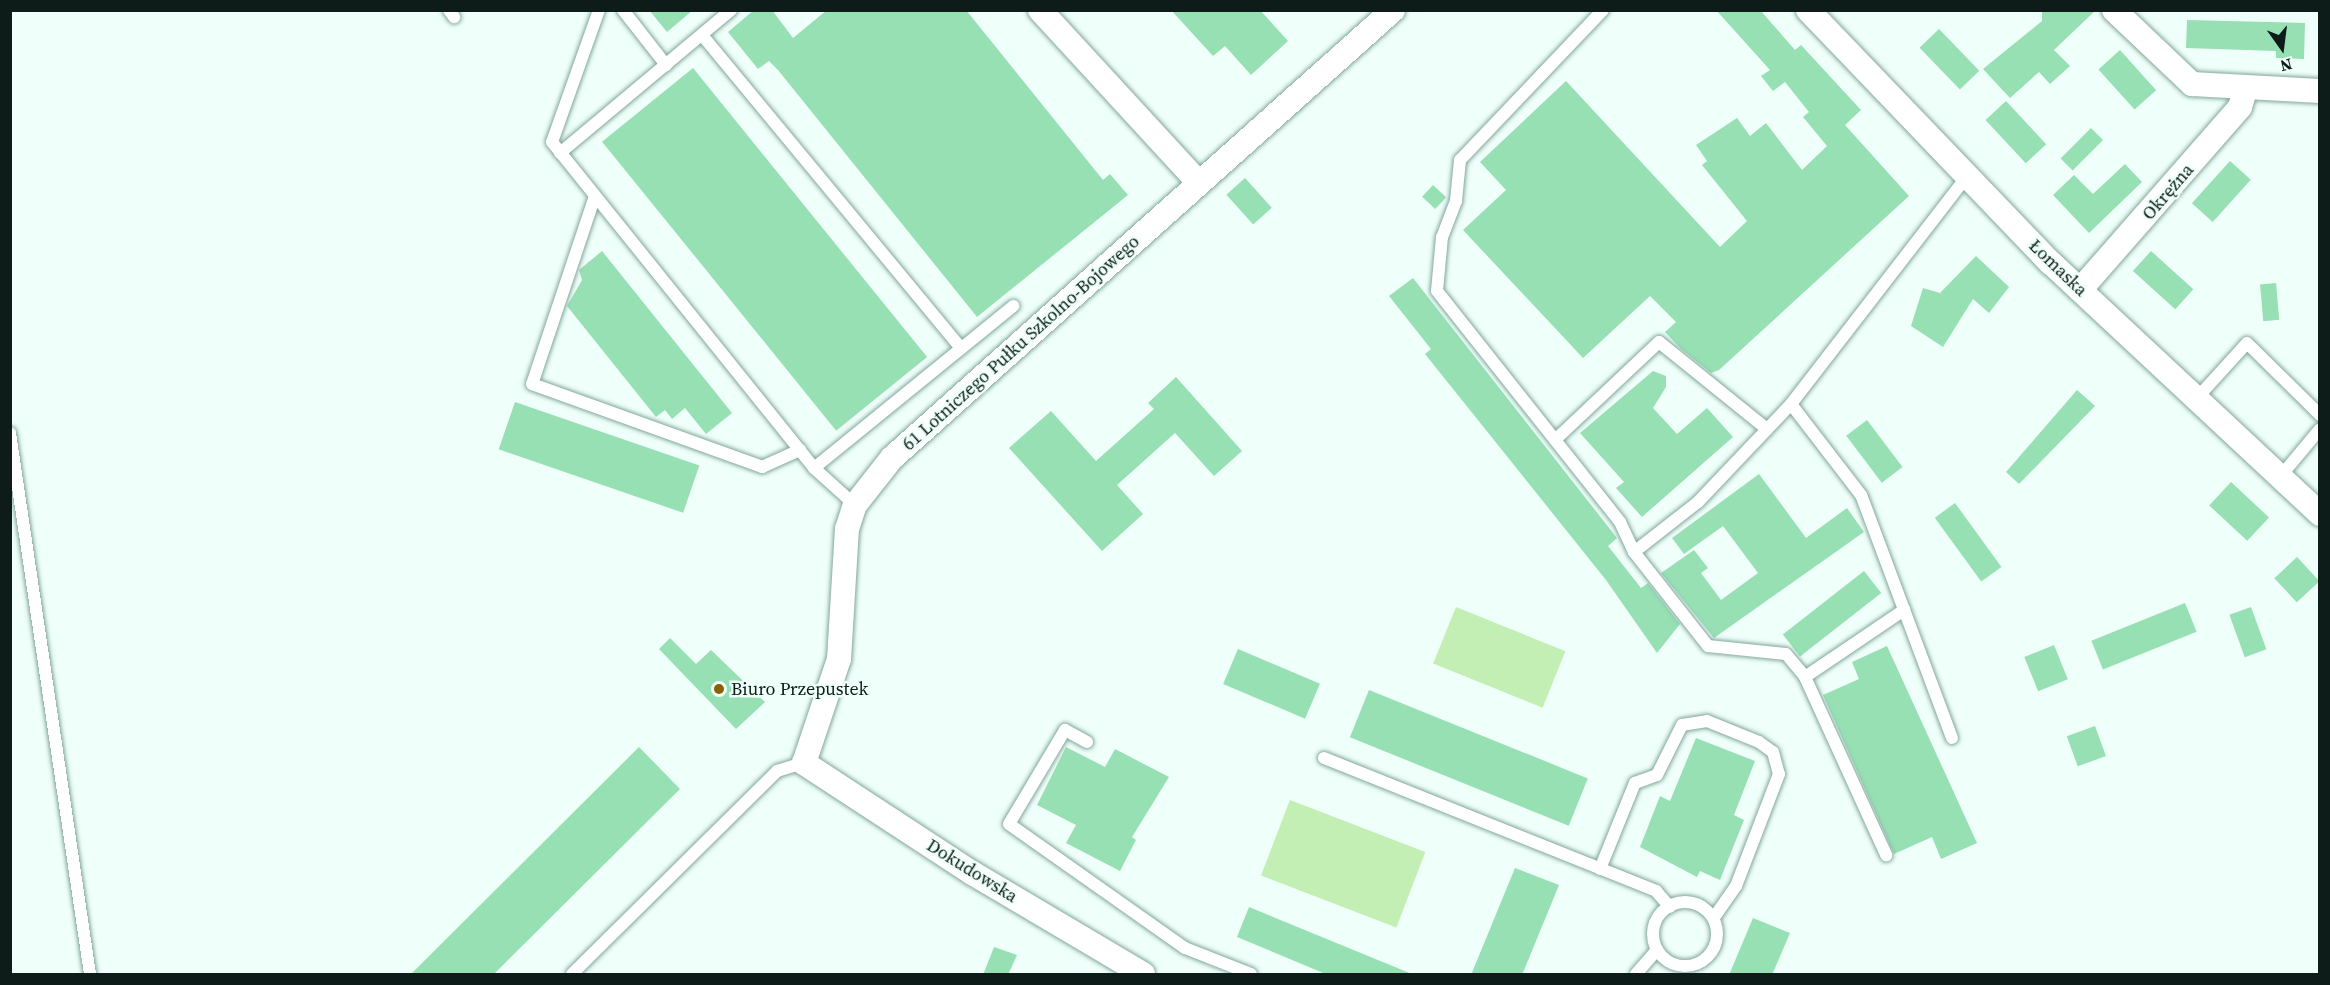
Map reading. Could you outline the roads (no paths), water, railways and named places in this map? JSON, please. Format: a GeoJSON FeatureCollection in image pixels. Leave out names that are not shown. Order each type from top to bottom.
{"type":"FeatureCollection","features":[{"type":"Feature","properties":{"kind":"street"},"geometry":{"type":"LineString","coordinates":[[1040,10],[1199,183]]}},
{"type":"Feature","properties":{"kind":"street","name":"61 Lotniczego Pułku Szkolno-Bojowego"},"geometry":{"type":"LineString","coordinates":[[804,763],[839,659],[843,551],[855,505],[892,458],[1393,10]]}},
{"type":"Feature","properties":{"kind":"street","name":"Łomaska"},"geometry":{"type":"LineString","coordinates":[[1808,10],[2080,290],[2319,514]]}},
{"type":"Feature","properties":{"kind":"street"},"geometry":{"type":"LineString","coordinates":[[2114,10],[2192,84],[2319,91]]}},
{"type":"Feature","properties":{"kind":"street","name":"Okrężna"},"geometry":{"type":"LineString","coordinates":[[2080,290],[2240,107],[2246,87]]}},
{"type":"Feature","properties":{"kind":"street","name":"Dokudowska"},"geometry":{"type":"LineString","coordinates":[[804,763],[972,873],[1143,975]]}},
{"type":"Feature","properties":{"kind":"lane"},"geometry":{"type":"LineString","coordinates":[[599,10],[552,142],[814,468],[855,505]]}},
{"type":"Feature","properties":{"kind":"lane"},"geometry":{"type":"LineString","coordinates":[[623,10],[666,65]]}},
{"type":"Feature","properties":{"kind":"lane"},"geometry":{"type":"LineString","coordinates":[[560,153],[731,10]]}},
{"type":"Feature","properties":{"kind":"lane"},"geometry":{"type":"LineString","coordinates":[[1603,10],[1467,149],[1439,250],[1437,291],[1620,522],[1634,552],[1708,646],[1786,654],[1805,677],[1886,855]]}},
{"type":"Feature","properties":{"kind":"lane"},"geometry":{"type":"LineString","coordinates":[[702,34],[961,348]]}},
{"type":"Feature","properties":{"kind":"lane"},"geometry":{"type":"LineString","coordinates":[[1634,552],[1698,501],[1791,404],[1967,176]]}},
{"type":"Feature","properties":{"kind":"lane"},"geometry":{"type":"LineString","coordinates":[[595,196],[532,384],[762,467],[800,450]]}},
{"type":"Feature","properties":{"kind":"lane"},"geometry":{"type":"LineString","coordinates":[[814,468],[1013,306]]}},
{"type":"Feature","properties":{"kind":"lane"},"geometry":{"type":"LineString","coordinates":[[1555,440],[1659,342],[1767,429]]}},
{"type":"Feature","properties":{"kind":"lane"},"geometry":{"type":"LineString","coordinates":[[2197,398],[2247,343],[2319,415]]}},
{"type":"Feature","properties":{"kind":"lane"},"geometry":{"type":"LineString","coordinates":[[1791,404],[1861,495],[1952,738]]}},
{"type":"Feature","properties":{"kind":"lane"},"geometry":{"type":"LineString","coordinates":[[2280,477],[2319,429]]}},
{"type":"Feature","properties":{"kind":"lane"},"geometry":{"type":"LineString","coordinates":[[10,433],[90,975]]}},
{"type":"Feature","properties":{"kind":"lane"},"geometry":{"type":"LineString","coordinates":[[1805,677],[1904,610]]}},
{"type":"Feature","properties":{"kind":"lane"},"geometry":{"type":"LineString","coordinates":[[1600,869],[1635,783],[1657,775],[1682,725],[1707,721],[1759,742],[1773,752],[1779,774],[1736,886],[1714,918],[1716,946],[1697,970],[1680,966],[1657,950]]}},
{"type":"Feature","properties":{"kind":"lane"},"geometry":{"type":"LineString","coordinates":[[1087,742],[1065,730],[1009,824],[1185,948],[1251,975]]}},
{"type":"Feature","properties":{"kind":"lane"},"geometry":{"type":"LineString","coordinates":[[1324,758],[1656,891],[1670,906]]}},
{"type":"Feature","properties":{"kind":"lane"},"geometry":{"type":"LineString","coordinates":[[572,975],[777,771],[804,763]]}},
{"type":"Feature","properties":{"kind":"lane"},"geometry":{"type":"LineString","coordinates":[[1636,975],[1657,950],[1655,922],[1670,906],[1691,902],[1714,918]]}},
{"type":"Feature","properties":{"kind":"place","name":"Biuro Przepustek"},"geometry":{"type":"Point","coordinates":[719,689]}}]}
